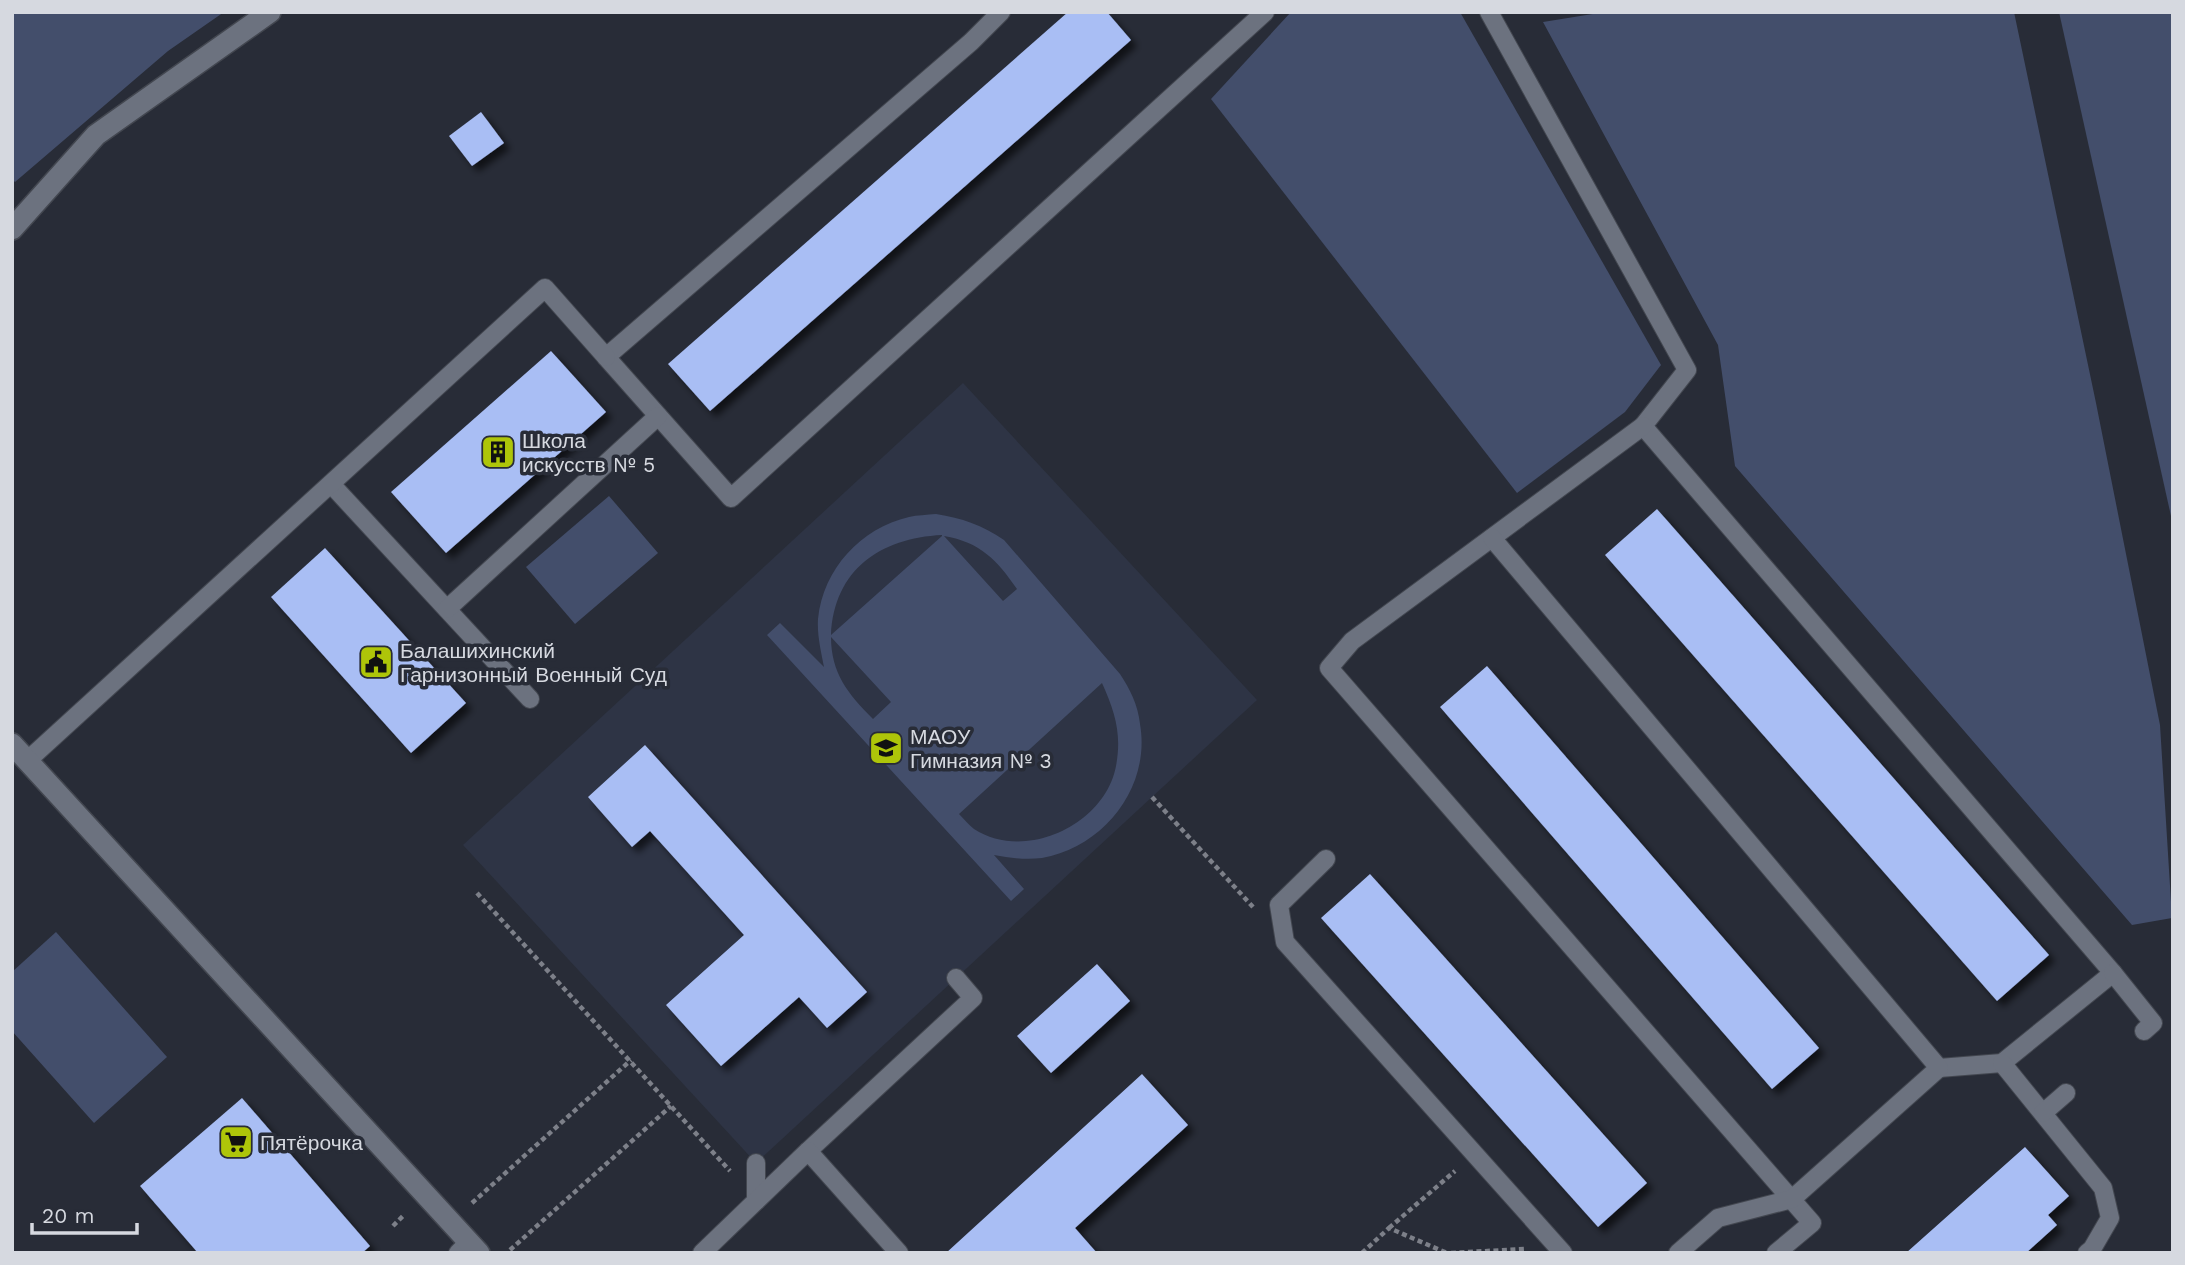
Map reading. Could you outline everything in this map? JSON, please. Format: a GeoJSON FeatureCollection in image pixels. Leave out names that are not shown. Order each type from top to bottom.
{"type":"FeatureCollection","features":[{"type":"Feature","properties":{"kind":"street"},"geometry":{"type":"LineString","coordinates":[[12,229],[96,135],[270,12]]}},
{"type":"Feature","properties":{"kind":"street"},"geometry":{"type":"LineString","coordinates":[[12,744],[468,1249]]}},
{"type":"Feature","properties":{"kind":"lane"},"geometry":{"type":"LineString","coordinates":[[606,357],[971,42],[1001,12]]}},
{"type":"Feature","properties":{"kind":"lane"},"geometry":{"type":"LineString","coordinates":[[27,761],[545,288],[731,498],[1265,12]]}},
{"type":"Feature","properties":{"kind":"lane"},"geometry":{"type":"LineString","coordinates":[[1489,12],[1686,370],[1643,426],[1352,641],[1329,668],[1812,1223],[1776,1253]]}},
{"type":"Feature","properties":{"kind":"lane"},"geometry":{"type":"LineString","coordinates":[[447,609],[658,416]]}},
{"type":"Feature","properties":{"kind":"lane"},"geometry":{"type":"LineString","coordinates":[[1643,426],[2113,973],[2153,1023],[2144,1031]]}},
{"type":"Feature","properties":{"kind":"lane"},"geometry":{"type":"LineString","coordinates":[[331,484],[530,699]]}},
{"type":"Feature","properties":{"kind":"lane"},"geometry":{"type":"LineString","coordinates":[[1492,538],[1939,1069]]}},
{"type":"Feature","properties":{"kind":"lane"},"geometry":{"type":"LineString","coordinates":[[1326,859],[1279,905],[1285,942],[1560,1250]]}},
{"type":"Feature","properties":{"kind":"lane"},"geometry":{"type":"LineString","coordinates":[[1678,1253],[1718,1218],[1792,1199],[1939,1069],[2002,1063],[2113,973]]}},
{"type":"Feature","properties":{"kind":"lane"},"geometry":{"type":"LineString","coordinates":[[702,1253],[973,998],[956,978]]}},
{"type":"Feature","properties":{"kind":"lane"},"geometry":{"type":"LineString","coordinates":[[2002,1063],[2104,1188],[2110,1218],[2087,1253]]}},
{"type":"Feature","properties":{"kind":"lane"},"geometry":{"type":"LineString","coordinates":[[2043,1113],[2066,1093]]}},
{"type":"Feature","properties":{"kind":"lane"},"geometry":{"type":"LineString","coordinates":[[808,1151],[899,1253]]}},
{"type":"Feature","properties":{"kind":"lane"},"geometry":{"type":"LineString","coordinates":[[756,1163],[756,1201]]}},
{"type":"Feature","properties":{"kind":"path"},"geometry":{"type":"LineString","coordinates":[[1152,797],[1285,942]]}},
{"type":"Feature","properties":{"kind":"path"},"geometry":{"type":"LineString","coordinates":[[477,893],[756,1201]]}},
{"type":"Feature","properties":{"kind":"path"},"geometry":{"type":"LineString","coordinates":[[469,1206],[631,1060]]}},
{"type":"Feature","properties":{"kind":"path"},"geometry":{"type":"LineString","coordinates":[[510,1250],[671,1106]]}},
{"type":"Feature","properties":{"kind":"path"},"geometry":{"type":"LineString","coordinates":[[1362,1253],[1474,1154]]}},
{"type":"Feature","properties":{"kind":"path"},"geometry":{"type":"LineString","coordinates":[[1389,1228],[1449,1253],[1560,1250]]}},
{"type":"Feature","properties":{"kind":"shaded area"},"geometry":{"type":"Polygon","coordinates":[[[12,12],[224,12],[168,51],[15,182],[12,179],[12,12]]]}},
{"type":"Feature","properties":{"kind":"shaded area"},"geometry":{"type":"Polygon","coordinates":[[[1291,12],[1460,12],[1661,365],[1625,412],[1517,493],[1211,99],[1291,12]]]}},
{"type":"Feature","properties":{"kind":"shaded area"},"geometry":{"type":"Polygon","coordinates":[[[1605,12],[2014,12],[2160,725],[2172,918],[2132,925],[1735,466],[1718,345],[1543,22],[1605,12]]]}},
{"type":"Feature","properties":{"kind":"shaded area"},"geometry":{"type":"Polygon","coordinates":[[[2059,12],[2173,12],[2173,525],[2059,12]]]}},
{"type":"Feature","properties":{"kind":"shaded area","name":"МАОУ Гимназия № 3"},"geometry":{"type":"Polygon","coordinates":[[[963,383],[1257,700],[756,1163],[463,845],[963,383]]]}},
{"type":"Feature","properties":{"kind":"shaded area"},"geometry":{"type":"Polygon","coordinates":[[[609,496],[658,553],[575,624],[526,567],[609,496]]]}},
{"type":"Feature","properties":{"kind":"shaded area"},"geometry":{"type":"Polygon","coordinates":[[[936,514],[972,523],[1004,540],[1120,674],[1133,698],[1139,717],[1141,747],[1138,770],[1130,791],[1103,827],[1064,852],[1042,858],[994,855],[1024,889],[1011,901],[767,635],[780,623],[824,667],[818,619],[821,601],[836,568],[847,553],[875,531],[909,517],[936,514]],[[942,535],[920,537],[880,551],[864,562],[851,576],[841,592],[834,612],[831,635],[942,535]],[[944,536],[1003,601],[1017,589],[995,561],[968,543],[944,536]],[[831,637],[832,650],[843,682],[873,719],[891,702],[831,637]],[[1102,683],[959,814],[974,829],[994,838],[1016,841],[1038,839],[1060,832],[1080,821],[1109,787],[1118,754],[1114,714],[1102,683]]]}},
{"type":"Feature","properties":{"kind":"shaded area"},"geometry":{"type":"Polygon","coordinates":[[[56,932],[167,1057],[94,1123],[12,1031],[12,972],[56,932]]]}},
{"type":"Feature","properties":{"kind":"building"},"geometry":{"type":"Polygon","coordinates":[[[1068,12],[1107,12],[1131,40],[710,411],[668,364],[1068,12]]]}},
{"type":"Feature","properties":{"kind":"building"},"geometry":{"type":"Polygon","coordinates":[[[481,112],[504,143],[472,166],[449,136],[481,112]]]}},
{"type":"Feature","properties":{"kind":"building","name":"Школа искусств № 5"},"geometry":{"type":"Polygon","coordinates":[[[551,351],[606,412],[446,553],[391,492],[551,351]]]}},
{"type":"Feature","properties":{"kind":"building"},"geometry":{"type":"Polygon","coordinates":[[[1657,509],[2049,955],[1997,1001],[1605,555],[1657,509]]]}},
{"type":"Feature","properties":{"kind":"building"},"geometry":{"type":"Polygon","coordinates":[[[325,548],[466,703],[411,753],[271,597],[325,548]]]}},
{"type":"Feature","properties":{"kind":"building"},"geometry":{"type":"Polygon","coordinates":[[[1487,666],[1819,1048],[1772,1089],[1440,707],[1487,666]]]}},
{"type":"Feature","properties":{"kind":"building"},"geometry":{"type":"Polygon","coordinates":[[[645,745],[867,992],[827,1028],[799,997],[721,1066],[666,1005],[744,935],[650,831],[632,847],[588,797],[645,745]]]}},
{"type":"Feature","properties":{"kind":"building"},"geometry":{"type":"Polygon","coordinates":[[[1370,874],[1647,1183],[1598,1227],[1321,918],[1370,874]]]}},
{"type":"Feature","properties":{"kind":"building"},"geometry":{"type":"Polygon","coordinates":[[[1097,964],[1130,1001],[1051,1073],[1017,1036],[1097,964]]]}},
{"type":"Feature","properties":{"kind":"building"},"geometry":{"type":"Polygon","coordinates":[[[1142,1074],[1188,1125],[1075,1228],[1097,1253],[946,1253],[1142,1074]]]}},
{"type":"Feature","properties":{"kind":"building","name":"Пятёрочка"},"geometry":{"type":"Polygon","coordinates":[[[242,1098],[370,1246],[362,1253],[198,1253],[140,1186],[242,1098]]]}},
{"type":"Feature","properties":{"kind":"building"},"geometry":{"type":"Polygon","coordinates":[[[2025,1147],[2069,1196],[2048,1215],[2057,1225],[2026,1253],[1906,1253],[2025,1147]]]}},
{"type":"Feature","properties":{"kind":"place","name":"Школа искусств № 5"},"geometry":{"type":"Point","coordinates":[498,452]}},
{"type":"Feature","properties":{"kind":"place","name":"Балашихинский Гарнизонный Военный Суд"},"geometry":{"type":"Point","coordinates":[376,662]}},
{"type":"Feature","properties":{"kind":"place","name":"МАОУ Гимназия № 3"},"geometry":{"type":"Point","coordinates":[886,748]}},
{"type":"Feature","properties":{"kind":"place","name":"Пятёрочка"},"geometry":{"type":"Point","coordinates":[236,1142]}}]}
